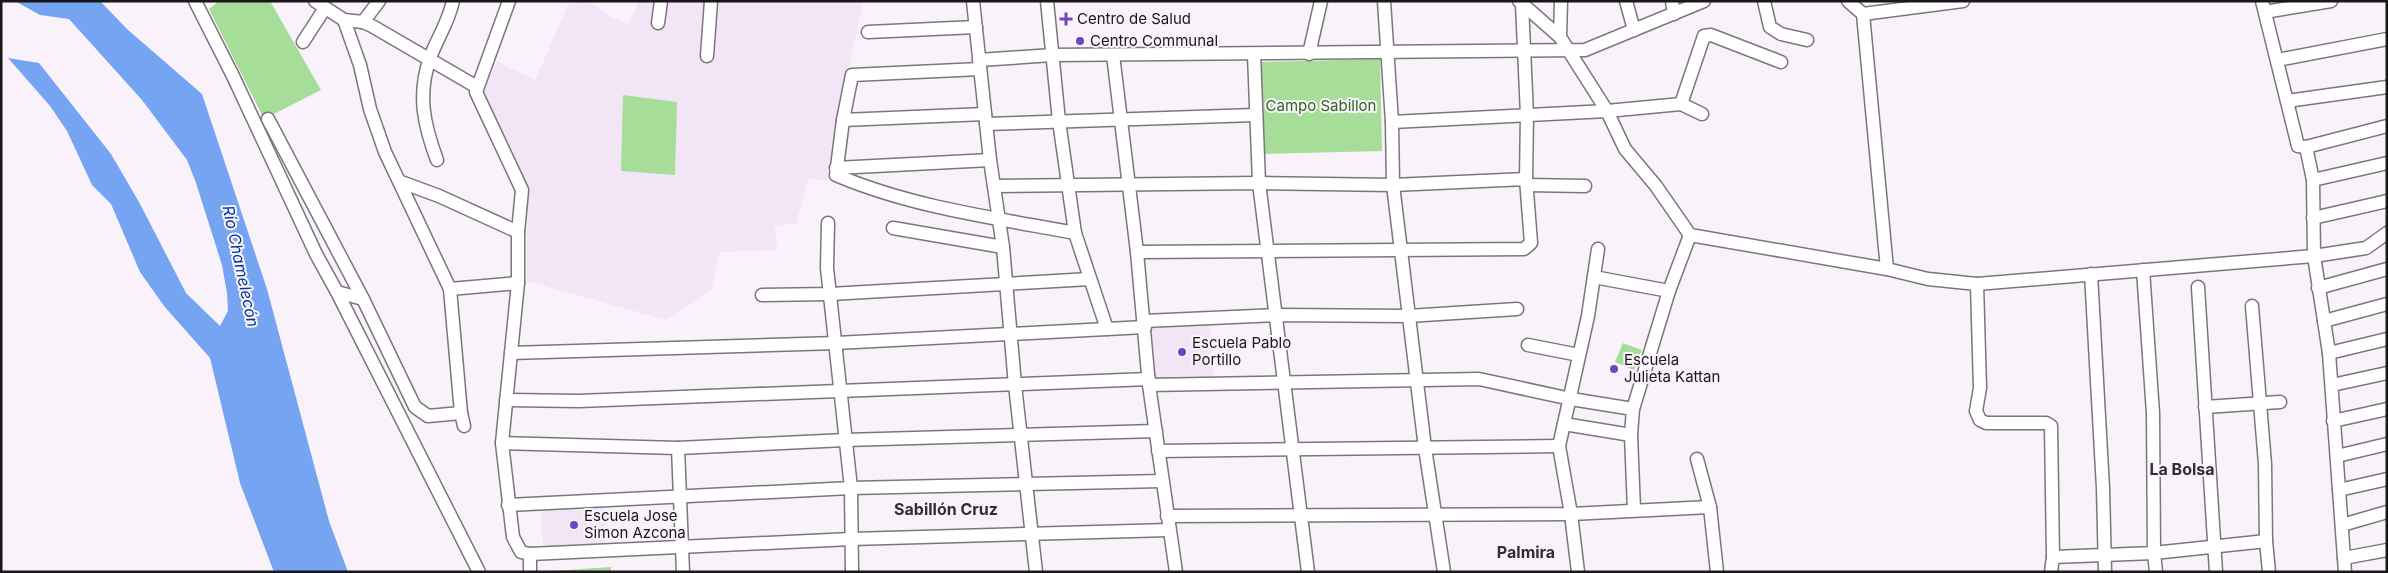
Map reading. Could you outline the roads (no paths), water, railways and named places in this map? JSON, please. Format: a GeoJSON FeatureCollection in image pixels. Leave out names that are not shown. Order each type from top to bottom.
{"type":"FeatureCollection","features":[{"type":"Feature","properties":{"kind":"street"},"geometry":{"type":"LineString","coordinates":[[195,1],[233,76],[312,246],[479,572]]}},
{"type":"Feature","properties":{"kind":"street"},"geometry":{"type":"LineString","coordinates":[[364,22],[378,1]]}},
{"type":"Feature","properties":{"kind":"street"},"geometry":{"type":"LineString","coordinates":[[437,160],[425,128],[422,100],[430,59],[449,20],[453,1]]}},
{"type":"Feature","properties":{"kind":"street"},"geometry":{"type":"LineString","coordinates":[[509,1],[477,87],[477,98],[522,190],[518,232],[518,283],[502,443],[513,537],[521,552],[530,554],[851,539],[1169,530]]}},
{"type":"Feature","properties":{"kind":"street"},"geometry":{"type":"LineString","coordinates":[[658,23],[661,1]]}},
{"type":"Feature","properties":{"kind":"street"},"geometry":{"type":"LineString","coordinates":[[707,56],[711,1]]}},
{"type":"Feature","properties":{"kind":"street"},"geometry":{"type":"LineString","coordinates":[[973,1],[997,219],[1003,247],[1015,385],[1036,572]]}},
{"type":"Feature","properties":{"kind":"street"},"geometry":{"type":"LineString","coordinates":[[1047,1],[1058,121],[1075,233],[1107,329]]}},
{"type":"Feature","properties":{"kind":"street"},"geometry":{"type":"LineString","coordinates":[[1309,54],[1321,1]]}},
{"type":"Feature","properties":{"kind":"street"},"geometry":{"type":"LineString","coordinates":[[1384,1],[1392,122],[1393,185],[1425,448],[1437,514],[1444,572]]}},
{"type":"Feature","properties":{"kind":"street"},"geometry":{"type":"LineString","coordinates":[[1560,37],[1561,1]]}},
{"type":"Feature","properties":{"kind":"street"},"geometry":{"type":"LineString","coordinates":[[1626,1],[1634,30]]}},
{"type":"Feature","properties":{"kind":"street"},"geometry":{"type":"LineString","coordinates":[[1075,233],[997,219],[873,191],[836,175],[843,120],[852,75],[979,65],[1053,55],[1584,50],[1634,30],[1673,8],[1704,1]]}},
{"type":"Feature","properties":{"kind":"street"},"geometry":{"type":"LineString","coordinates":[[1764,1],[1770,27],[1781,34],[1807,40]]}},
{"type":"Feature","properties":{"kind":"street"},"geometry":{"type":"LineString","coordinates":[[1848,1],[1863,14],[1887,269]]}},
{"type":"Feature","properties":{"kind":"street"},"geometry":{"type":"LineString","coordinates":[[1863,14],[1963,1]]}},
{"type":"Feature","properties":{"kind":"street"},"geometry":{"type":"LineString","coordinates":[[2331,1],[2264,6],[2298,146],[2306,147],[2387,126]]}},
{"type":"Feature","properties":{"kind":"street"},"geometry":{"type":"LineString","coordinates":[[1520,3],[1560,37],[1607,111],[1625,149],[1656,186],[1690,235],[1887,269],[1928,279],[1977,284],[2314,256],[2366,248],[2387,233]]}},
{"type":"Feature","properties":{"kind":"street"},"geometry":{"type":"LineString","coordinates":[[1137,252],[1524,249],[1531,243],[1527,182],[1527,115],[1520,3]]}},
{"type":"Feature","properties":{"kind":"street"},"geometry":{"type":"LineString","coordinates":[[303,42],[320,4],[344,20],[364,22],[477,87]]}},
{"type":"Feature","properties":{"kind":"street"},"geometry":{"type":"LineString","coordinates":[[268,119],[363,300],[415,408],[428,416],[463,420],[450,290],[376,127],[360,65],[344,20]]}},
{"type":"Feature","properties":{"kind":"street"},"geometry":{"type":"LineString","coordinates":[[868,32],[976,27]]}},
{"type":"Feature","properties":{"kind":"street"},"geometry":{"type":"LineString","coordinates":[[1681,104],[1704,36],[1711,36],[1781,62]]}},
{"type":"Feature","properties":{"kind":"street"},"geometry":{"type":"LineString","coordinates":[[2277,60],[2387,39]]}},
{"type":"Feature","properties":{"kind":"street"},"geometry":{"type":"LineString","coordinates":[[1254,54],[1259,183],[1308,572]]}},
{"type":"Feature","properties":{"kind":"street"},"geometry":{"type":"LineString","coordinates":[[1114,55],[1137,252],[1149,382],[1176,572]]}},
{"type":"Feature","properties":{"kind":"street"},"geometry":{"type":"LineString","coordinates":[[2286,101],[2387,87]]}},
{"type":"Feature","properties":{"kind":"street"},"geometry":{"type":"LineString","coordinates":[[1392,122],[1607,111],[1681,104],[1702,114]]}},
{"type":"Feature","properties":{"kind":"street"},"geometry":{"type":"LineString","coordinates":[[843,120],[985,119],[1058,121],[1255,115]]}},
{"type":"Feature","properties":{"kind":"street"},"geometry":{"type":"LineString","coordinates":[[2306,147],[2313,180],[2314,256],[2332,385],[2345,572]]}},
{"type":"Feature","properties":{"kind":"street"},"geometry":{"type":"LineString","coordinates":[[836,168],[990,160]]}},
{"type":"Feature","properties":{"kind":"street"},"geometry":{"type":"LineString","coordinates":[[2313,180],[2387,163]]}},
{"type":"Feature","properties":{"kind":"street"},"geometry":{"type":"LineString","coordinates":[[401,182],[439,196],[518,232]]}},
{"type":"Feature","properties":{"kind":"street"},"geometry":{"type":"LineString","coordinates":[[994,186],[1259,183],[1393,185],[1527,182],[1585,186]]}},
{"type":"Feature","properties":{"kind":"street"},"geometry":{"type":"LineString","coordinates":[[2313,218],[2387,201]]}},
{"type":"Feature","properties":{"kind":"street"},"geometry":{"type":"LineString","coordinates":[[828,223],[827,268],[851,488],[852,572]]}},
{"type":"Feature","properties":{"kind":"street"},"geometry":{"type":"LineString","coordinates":[[893,228],[1003,247]]}},
{"type":"Feature","properties":{"kind":"street"},"geometry":{"type":"LineString","coordinates":[[1634,510],[1630,435],[1633,408],[1669,291],[1690,235]]}},
{"type":"Feature","properties":{"kind":"street"},"geometry":{"type":"LineString","coordinates":[[1578,572],[1571,514],[1559,446],[1580,355],[1598,249]]}},
{"type":"Feature","properties":{"kind":"street"},"geometry":{"type":"LineString","coordinates":[[2318,288],[2387,269]]}},
{"type":"Feature","properties":{"kind":"street"},"geometry":{"type":"LineString","coordinates":[[2143,270],[2153,413],[2154,552],[2156,572]]}},
{"type":"Feature","properties":{"kind":"street"},"geometry":{"type":"LineString","coordinates":[[2090,274],[2102,479],[2105,572]]}},
{"type":"Feature","properties":{"kind":"street"},"geometry":{"type":"LineString","coordinates":[[1594,277],[1669,291]]}},
{"type":"Feature","properties":{"kind":"street"},"geometry":{"type":"LineString","coordinates":[[762,295],[830,294],[1090,279]]}},
{"type":"Feature","properties":{"kind":"street"},"geometry":{"type":"LineString","coordinates":[[450,290],[518,283]]}},
{"type":"Feature","properties":{"kind":"street"},"geometry":{"type":"LineString","coordinates":[[1977,284],[1980,388],[1976,411],[1980,420],[1986,423],[2046,423],[2051,426],[2053,557],[2051,572]]}},
{"type":"Feature","properties":{"kind":"street"},"geometry":{"type":"LineString","coordinates":[[2198,287],[2204,407],[2216,572]]}},
{"type":"Feature","properties":{"kind":"street"},"geometry":{"type":"LineString","coordinates":[[337,292],[363,300]]}},
{"type":"Feature","properties":{"kind":"street"},"geometry":{"type":"LineString","coordinates":[[2324,321],[2387,304]]}},
{"type":"Feature","properties":{"kind":"street"},"geometry":{"type":"LineString","coordinates":[[2252,306],[2259,405],[2266,464],[2266,541],[2269,572]]}},
{"type":"Feature","properties":{"kind":"street"},"geometry":{"type":"LineString","coordinates":[[511,353],[1012,336],[1276,315],[1408,316],[1517,309]]}},
{"type":"Feature","properties":{"kind":"street"},"geometry":{"type":"LineString","coordinates":[[2329,353],[2387,339]]}},
{"type":"Feature","properties":{"kind":"street"},"geometry":{"type":"LineString","coordinates":[[1528,344],[1580,355]]}},
{"type":"Feature","properties":{"kind":"street"},"geometry":{"type":"LineString","coordinates":[[2332,385],[2387,373]]}},
{"type":"Feature","properties":{"kind":"street"},"geometry":{"type":"LineString","coordinates":[[506,400],[579,401],[1149,382],[1284,383],[1480,379],[1571,399],[1633,408]]}},
{"type":"Feature","properties":{"kind":"street"},"geometry":{"type":"LineString","coordinates":[[2204,407],[2259,405],[2280,402]]}},
{"type":"Feature","properties":{"kind":"street"},"geometry":{"type":"LineString","coordinates":[[2333,421],[2387,409]]}},
{"type":"Feature","properties":{"kind":"street"},"geometry":{"type":"LineString","coordinates":[[1564,424],[1630,435]]}},
{"type":"Feature","properties":{"kind":"street"},"geometry":{"type":"LineString","coordinates":[[502,443],[678,448],[846,440],[1156,431]]}},
{"type":"Feature","properties":{"kind":"street"},"geometry":{"type":"LineString","coordinates":[[2337,456],[2387,444]]}},
{"type":"Feature","properties":{"kind":"street"},"geometry":{"type":"LineString","coordinates":[[1158,451],[1559,446]]}},
{"type":"Feature","properties":{"kind":"street"},"geometry":{"type":"LineString","coordinates":[[678,448],[683,572]]}},
{"type":"Feature","properties":{"kind":"street"},"geometry":{"type":"LineString","coordinates":[[1697,459],[1710,507],[1717,572]]}},
{"type":"Feature","properties":{"kind":"street"},"geometry":{"type":"LineString","coordinates":[[2339,490],[2387,479]]}},
{"type":"Feature","properties":{"kind":"street"},"geometry":{"type":"LineString","coordinates":[[508,505],[851,488],[1162,481]]}},
{"type":"Feature","properties":{"kind":"street"},"geometry":{"type":"LineString","coordinates":[[1167,516],[1302,517],[1571,514],[1710,507]]}},
{"type":"Feature","properties":{"kind":"street"},"geometry":{"type":"LineString","coordinates":[[2342,525],[2387,512]]}},
{"type":"Feature","properties":{"kind":"street"},"geometry":{"type":"LineString","coordinates":[[2053,557],[2154,552],[2266,541]]}},
{"type":"Feature","properties":{"kind":"street"},"geometry":{"type":"LineString","coordinates":[[2344,558],[2387,550]]}},
{"type":"Feature","properties":{"kind":"street"},"geometry":{"type":"LineString","coordinates":[[530,554],[530,572]]}},
{"type":"Feature","properties":{"kind":"water","name":"Río Chamelecón"},"geometry":{"type":"Polygon","coordinates":[[[15,1],[100,1],[127,29],[202,94],[267,289],[329,521],[348,572],[274,572],[240,483],[210,358],[164,306],[140,272],[111,204],[92,185],[67,131],[50,106],[8,58],[39,63],[111,154],[139,202],[186,293],[220,326],[228,311],[222,265],[187,160],[142,100],[69,19],[40,15],[15,1]]]}},
{"type":"Feature","properties":{"kind":"place","name":"Centro de Salud"},"geometry":{"type":"Point","coordinates":[1066,19]}},
{"type":"Feature","properties":{"kind":"place","name":"Centro Communal"},"geometry":{"type":"Point","coordinates":[1080,41]}},
{"type":"Feature","properties":{"kind":"place","name":"Escuela Pablo Portillo"},"geometry":{"type":"Point","coordinates":[1182,352]}},
{"type":"Feature","properties":{"kind":"place","name":"Escuela Julieta Kattan"},"geometry":{"type":"Point","coordinates":[1614,369]}},
{"type":"Feature","properties":{"kind":"place","name":"Escuela Jose Simon Azcona"},"geometry":{"type":"Point","coordinates":[574,525]}},
{"type":"Feature","properties":{"kind":"district","name":"La Bolsa"},"geometry":{"type":"Point","coordinates":[2182,469]}},
{"type":"Feature","properties":{"kind":"district","name":"Sabillón Cruz"},"geometry":{"type":"Point","coordinates":[946,509]}},
{"type":"Feature","properties":{"kind":"district","name":"Palmira"},"geometry":{"type":"Point","coordinates":[1526,552]}},
{"type":"Feature","properties":{"kind":"park label","name":"Campo Sabillon"},"geometry":{"type":"Point","coordinates":[1321,106]}}]}
